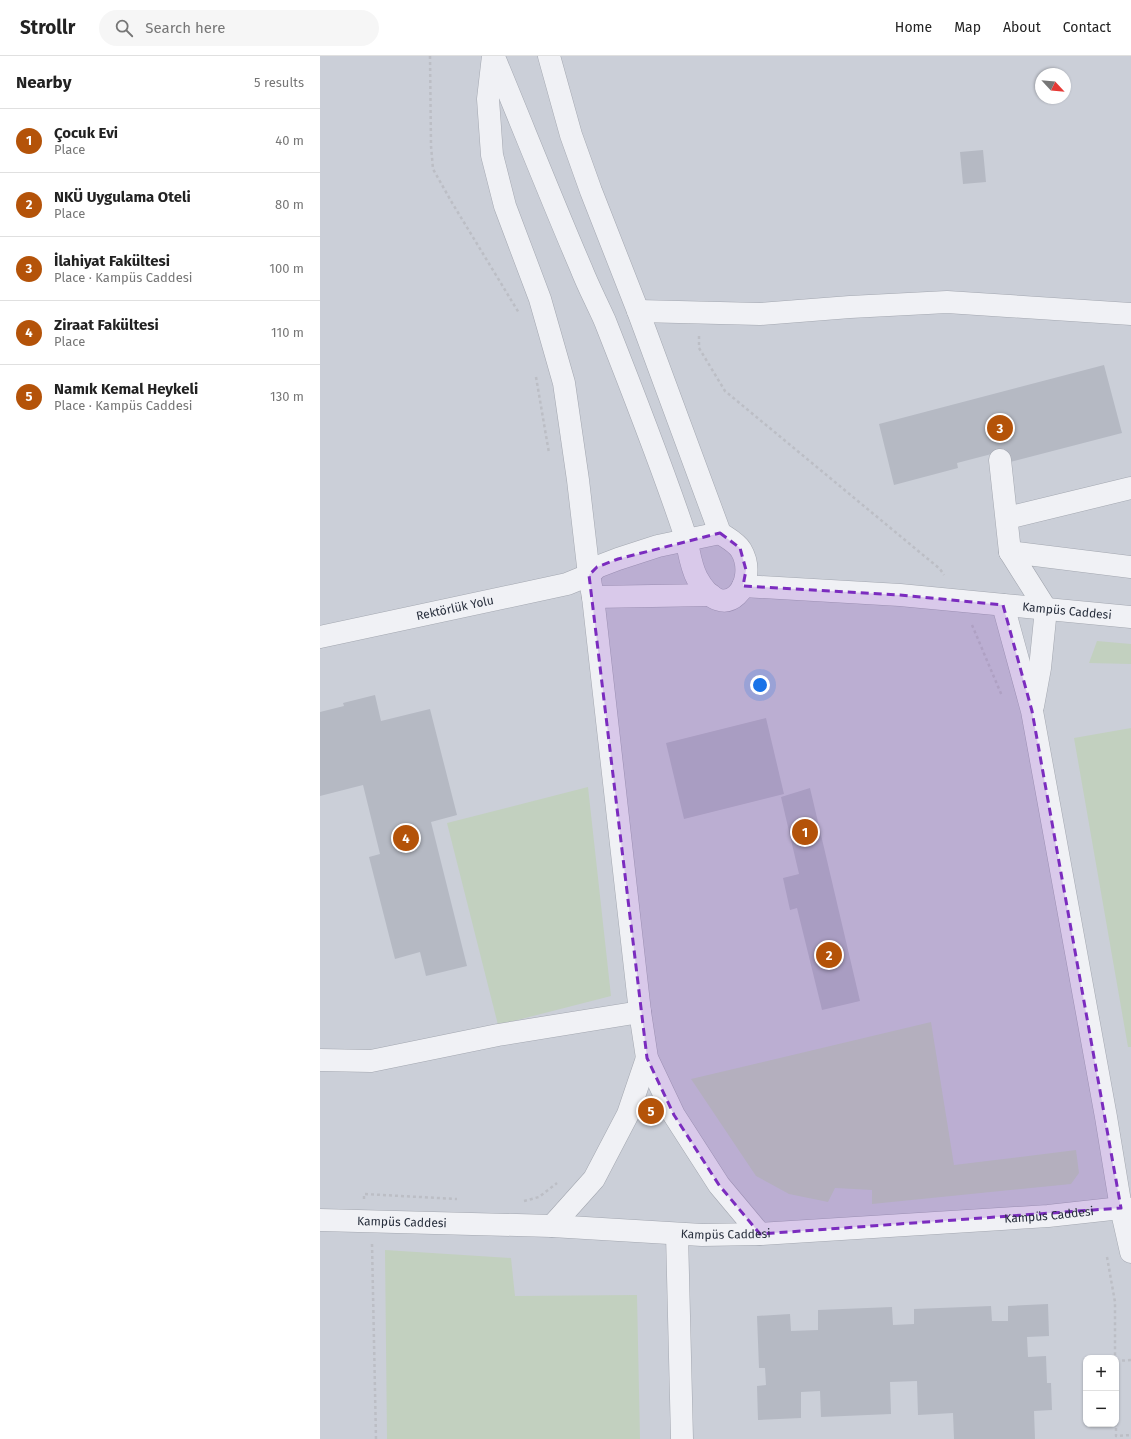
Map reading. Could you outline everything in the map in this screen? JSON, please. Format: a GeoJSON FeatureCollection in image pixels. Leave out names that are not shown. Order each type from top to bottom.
{"type":"FeatureCollection","features":[{"type":"Feature","properties":{"kind":"street"},"geometry":{"type":"LineString","coordinates":[[493,56],[578,263],[604,320],[669,487],[686,540],[691,563],[697,578],[711,595],[719,600],[728,601],[738,595],[743,586],[746,570],[745,559],[740,548],[732,540],[720,533],[638,311],[591,191],[571,135],[549,56]]}},
{"type":"Feature","properties":{"kind":"street"},"geometry":{"type":"LineString","coordinates":[[493,56],[488,99],[492,155],[505,206],[540,299],[564,383],[593,597],[640,1012],[647,1058],[674,1115],[718,1185],[760,1234]]}},
{"type":"Feature","properties":{"kind":"street"},"geometry":{"type":"LineString","coordinates":[[638,311],[760,314],[850,307],[947,302],[1131,314]]}},
{"type":"Feature","properties":{"kind":"street"},"geometry":{"type":"LineString","coordinates":[[1000,460],[1010,552],[1046,609],[1040,668],[1032,711]]}},
{"type":"Feature","properties":{"kind":"street"},"geometry":{"type":"LineString","coordinates":[[1007,518],[1131,488]]}},
{"type":"Feature","properties":{"kind":"street"},"geometry":{"type":"LineString","coordinates":[[686,540],[720,533]]}},
{"type":"Feature","properties":{"kind":"street","name":"Rektörlük Yolu"},"geometry":{"type":"LineString","coordinates":[[320,637],[567,584],[589,575],[597,567],[618,559],[658,546],[686,540]]}},
{"type":"Feature","properties":{"kind":"street"},"geometry":{"type":"LineString","coordinates":[[1010,552],[1131,567]]}},
{"type":"Feature","properties":{"kind":"street","name":"Kampüs Caddesi"},"geometry":{"type":"LineString","coordinates":[[743,586],[900,595],[1131,617]]}},
{"type":"Feature","properties":{"kind":"street"},"geometry":{"type":"LineString","coordinates":[[593,597],[711,595]]}},
{"type":"Feature","properties":{"kind":"street"},"geometry":{"type":"LineString","coordinates":[[1003,605],[1032,711],[1106,1117],[1126,1208],[1131,1252]]}},
{"type":"Feature","properties":{"kind":"street"},"geometry":{"type":"LineString","coordinates":[[320,1060],[371,1061],[498,1035],[640,1012]]}},
{"type":"Feature","properties":{"kind":"street"},"geometry":{"type":"LineString","coordinates":[[552,1226],[594,1179],[628,1114],[647,1058]]}},
{"type":"Feature","properties":{"kind":"street","name":"Kampüs Caddesi"},"geometry":{"type":"LineString","coordinates":[[320,1220],[552,1226],[702,1235],[760,1234],[1048,1216],[1126,1208]]}},
{"type":"Feature","properties":{"kind":"street"},"geometry":{"type":"LineString","coordinates":[[677,1234],[682,1439]]}},
{"type":"Feature","properties":{"kind":"path"},"geometry":{"type":"LineString","coordinates":[[430,56],[431,146],[433,169],[520,315]]}},
{"type":"Feature","properties":{"kind":"path"},"geometry":{"type":"LineString","coordinates":[[699,312],[699,348],[725,391],[940,569],[971,622],[1002,697]]}},
{"type":"Feature","properties":{"kind":"path"},"geometry":{"type":"LineString","coordinates":[[536,375],[550,460]]}},
{"type":"Feature","properties":{"kind":"path"},"geometry":{"type":"LineString","coordinates":[[522,1202],[539,1196],[562,1178]]}},
{"type":"Feature","properties":{"kind":"path"},"geometry":{"type":"LineString","coordinates":[[376,1439],[372,1221],[363,1206],[364,1194],[459,1199]]}},
{"type":"Feature","properties":{"kind":"path"},"geometry":{"type":"LineString","coordinates":[[1107,1256],[1115,1302],[1115,1355]]}},
{"type":"Feature","properties":{"kind":"path"},"geometry":{"type":"LineString","coordinates":[[1119,1361],[1131,1360]]}},
{"type":"Feature","properties":{"kind":"path"},"geometry":{"type":"LineString","coordinates":[[1116,1427],[1116,1436],[1131,1435]]}},
{"type":"Feature","properties":{"kind":"highlighted area"},"geometry":{"type":"Polygon","coordinates":[[[720,533],[740,548],[746,570],[743,586],[900,595],[1003,605],[1032,711],[1121,1208],[760,1234],[719,1185],[674,1115],[647,1058],[589,575],[597,567],[618,559],[720,533]]]}},
{"type":"Feature","properties":{"kind":"shaded area"},"geometry":{"type":"Polygon","coordinates":[[[320,56],[1131,56],[1131,1439],[320,1439],[320,56]]]}},
{"type":"Feature","properties":{"kind":"green space"},"geometry":{"type":"Polygon","coordinates":[[[1097,641],[1131,644],[1131,664],[1089,663],[1097,641]]]}},
{"type":"Feature","properties":{"kind":"green space"},"geometry":{"type":"Polygon","coordinates":[[[1131,728],[1131,1047],[1128,1047],[1074,738],[1131,728]]]}},
{"type":"Feature","properties":{"kind":"green space"},"geometry":{"type":"Polygon","coordinates":[[[588,787],[611,996],[498,1025],[447,823],[588,787]]]}},
{"type":"Feature","properties":{"kind":"green space"},"geometry":{"type":"Polygon","coordinates":[[[931,1022],[954,1165],[1076,1150],[1079,1173],[1071,1184],[872,1204],[872,1190],[835,1188],[828,1202],[789,1194],[756,1176],[691,1079],[931,1022]]]}},
{"type":"Feature","properties":{"kind":"green space"},"geometry":{"type":"Polygon","coordinates":[[[385,1250],[511,1258],[515,1296],[637,1295],[640,1439],[387,1439],[385,1250]]]}},
{"type":"Feature","properties":{"kind":"building"},"geometry":{"type":"Polygon","coordinates":[[[983,150],[986,182],[963,184],[960,152],[983,150]]]}},
{"type":"Feature","properties":{"kind":"building"},"geometry":{"type":"Polygon","coordinates":[[[1104,365],[1122,433],[1006,463],[1003,451],[957,463],[958,468],[894,485],[879,424],[1104,365]]]}},
{"type":"Feature","properties":{"kind":"building"},"geometry":{"type":"Polygon","coordinates":[[[375,695],[381,721],[430,709],[457,815],[431,822],[467,966],[426,976],[420,952],[395,959],[369,857],[380,854],[363,785],[320,796],[320,712],[344,706],[343,703],[375,695]]]}},
{"type":"Feature","properties":{"kind":"building"},"geometry":{"type":"Polygon","coordinates":[[[766,718],[784,794],[684,819],[666,743],[766,718]]]}},
{"type":"Feature","properties":{"kind":"building"},"geometry":{"type":"Polygon","coordinates":[[[810,788],[860,1001],[822,1010],[797,908],[790,910],[783,878],[799,874],[781,797],[810,788]]]}},
{"type":"Feature","properties":{"kind":"building"},"geometry":{"type":"Polygon","coordinates":[[[1048,1304],[1049,1336],[1027,1337],[1028,1357],[1046,1356],[1047,1383],[1051,1383],[1052,1410],[1034,1411],[1035,1439],[954,1439],[953,1413],[918,1415],[917,1381],[890,1382],[891,1414],[821,1417],[820,1391],[801,1392],[801,1418],[758,1420],[757,1386],[766,1385],[765,1368],[759,1368],[757,1316],[790,1314],[791,1331],[818,1330],[818,1310],[892,1307],[893,1325],[914,1324],[914,1309],[991,1306],[992,1321],[1008,1321],[1008,1306],[1048,1304]]]}},
{"type":"Feature","properties":{"kind":"place","name":"İlahiyat Fakültesi"},"geometry":{"type":"Point","coordinates":[1000,428]}},
{"type":"Feature","properties":{"kind":"place","name":"Çocuk Evi"},"geometry":{"type":"Point","coordinates":[805,832]}},
{"type":"Feature","properties":{"kind":"place","name":"Ziraat Fakültesi"},"geometry":{"type":"Point","coordinates":[406,838]}},
{"type":"Feature","properties":{"kind":"place","name":"NKÜ Uygulama Oteli"},"geometry":{"type":"Point","coordinates":[829,955]}},
{"type":"Feature","properties":{"kind":"place","name":"Namık Kemal Heykeli"},"geometry":{"type":"Point","coordinates":[651,1111]}}]}
